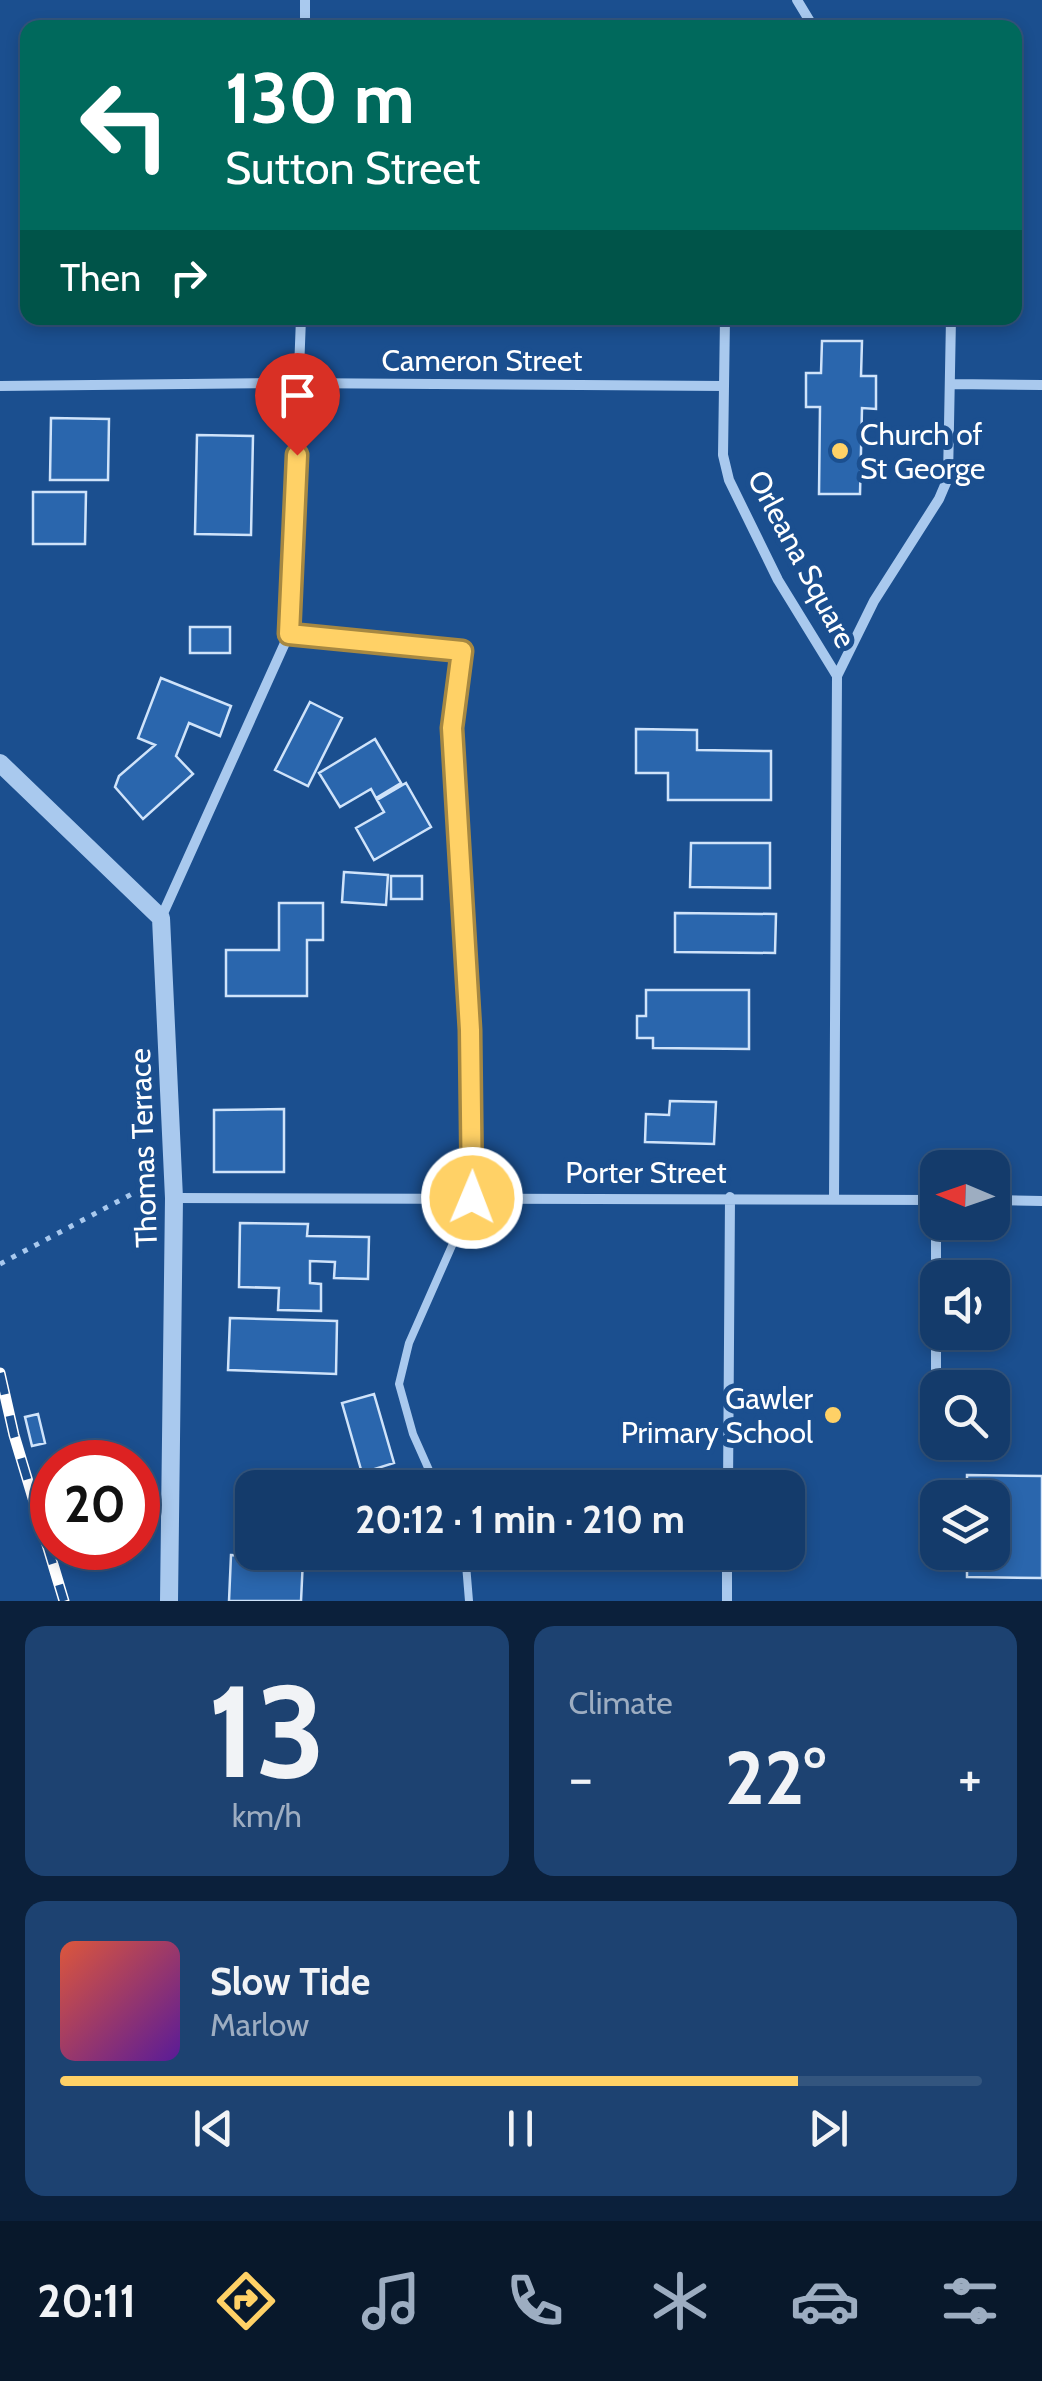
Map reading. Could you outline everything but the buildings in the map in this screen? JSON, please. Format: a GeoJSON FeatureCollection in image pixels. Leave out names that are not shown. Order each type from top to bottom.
{"type":"FeatureCollection","features":[{"type":"Feature","properties":{"kind":"street"},"geometry":{"type":"LineString","coordinates":[[0,763],[161,918],[289,634],[301,325]]}},
{"type":"Feature","properties":{"kind":"street","name":"Orleana Square"},"geometry":{"type":"LineString","coordinates":[[724,325],[723,456],[729,480],[778,580],[837,676]]}},
{"type":"Feature","properties":{"kind":"street","name":"Orleana Square"},"geometry":{"type":"LineString","coordinates":[[837,676],[874,601],[939,500],[948,478],[951,325]]}},
{"type":"Feature","properties":{"kind":"street"},"geometry":{"type":"LineString","coordinates":[[950,384],[1042,385]]}},
{"type":"Feature","properties":{"kind":"street","name":"Cameron Street"},"geometry":{"type":"LineString","coordinates":[[0,386],[724,386]]}},
{"type":"Feature","properties":{"kind":"street"},"geometry":{"type":"LineString","coordinates":[[289,634],[462,651]]}},
{"type":"Feature","properties":{"kind":"street"},"geometry":{"type":"LineString","coordinates":[[834,1198],[837,676]]}},
{"type":"Feature","properties":{"kind":"street","name":"Thomas Terrace"},"geometry":{"type":"LineString","coordinates":[[161,918],[174,1198],[169,1601]]}},
{"type":"Feature","properties":{"kind":"street"},"geometry":{"type":"LineString","coordinates":[[728,1470],[730,1197]]}},
{"type":"Feature","properties":{"kind":"street","name":"Porter Street"},"geometry":{"type":"LineString","coordinates":[[174,1198],[920,1200]]}},
{"type":"Feature","properties":{"kind":"street"},"geometry":{"type":"LineString","coordinates":[[1010,1200],[1042,1200]]}},
{"type":"Feature","properties":{"kind":"street"},"geometry":{"type":"LineString","coordinates":[[936,1370],[937,1240]]}},
{"type":"Feature","properties":{"kind":"street"},"geometry":{"type":"LineString","coordinates":[[727,1601],[728,1570]]}},
{"type":"Feature","properties":{"kind":"lane"},"geometry":{"type":"LineString","coordinates":[[429,1470],[413,1434],[399,1384],[409,1344],[472,1198],[470,1030],[452,728],[462,651]]}},
{"type":"Feature","properties":{"kind":"lane"},"geometry":{"type":"LineString","coordinates":[[467,1570],[468,1601]]}},
{"type":"Feature","properties":{"kind":"path"},"geometry":{"type":"LineString","coordinates":[[0,1264],[144,1187]]}},
{"type":"Feature","properties":{"kind":"railway"},"geometry":{"type":"LineString","coordinates":[[0,1373],[14,1435],[64,1601]]}},
{"type":"Feature","properties":{"kind":"place","name":"Church of St George"},"geometry":{"type":"Point","coordinates":[840,451]}},
{"type":"Feature","properties":{"kind":"place","name":"Gawler Primary School"},"geometry":{"type":"Point","coordinates":[833,1415]}},
{"type":"Feature","properties":{"kind":"route"},"geometry":{"type":"LineString","coordinates":[[297,455],[289,634],[462,651],[452,728],[470,1030],[472,1198]]}}]}
